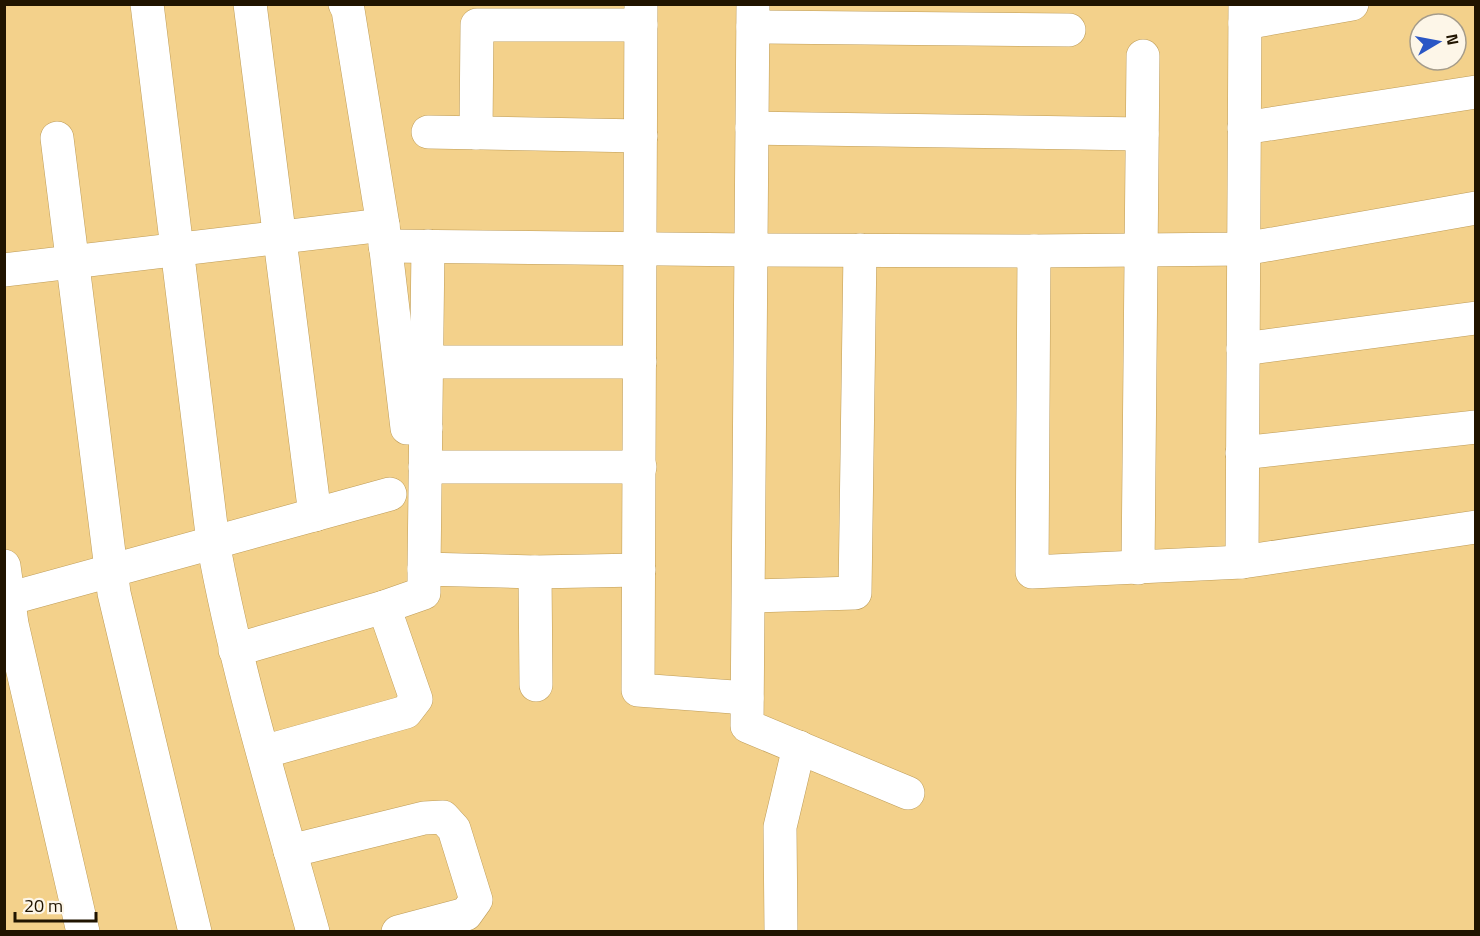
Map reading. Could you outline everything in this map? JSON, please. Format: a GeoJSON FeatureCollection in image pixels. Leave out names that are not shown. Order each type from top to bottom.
{"type":"FeatureCollection","features":[{"type":"Feature","properties":{"kind":"street"},"geometry":{"type":"LineString","coordinates":[[147,4],[213,542],[235,650],[313,932]]}},
{"type":"Feature","properties":{"kind":"street"},"geometry":{"type":"LineString","coordinates":[[250,4],[315,515]]}},
{"type":"Feature","properties":{"kind":"street"},"geometry":{"type":"LineString","coordinates":[[345,4],[348,10],[384,235],[407,428],[426,428]]}},
{"type":"Feature","properties":{"kind":"street"},"geometry":{"type":"LineString","coordinates":[[1242,562],[1245,14],[1352,4]]}},
{"type":"Feature","properties":{"kind":"street"},"geometry":{"type":"LineString","coordinates":[[476,133],[477,25],[641,15],[638,690],[747,698]]}},
{"type":"Feature","properties":{"kind":"street"},"geometry":{"type":"LineString","coordinates":[[908,793],[747,726],[753,16],[1069,30]]}},
{"type":"Feature","properties":{"kind":"street"},"geometry":{"type":"LineString","coordinates":[[1138,568],[1143,56]]}},
{"type":"Feature","properties":{"kind":"street"},"geometry":{"type":"LineString","coordinates":[[1244,128],[1476,92]]}},
{"type":"Feature","properties":{"kind":"street"},"geometry":{"type":"LineString","coordinates":[[752,128],[1142,134]]}},
{"type":"Feature","properties":{"kind":"street"},"geometry":{"type":"LineString","coordinates":[[428,132],[641,136]]}},
{"type":"Feature","properties":{"kind":"street"},"geometry":{"type":"LineString","coordinates":[[57,138],[114,593],[195,932]]}},
{"type":"Feature","properties":{"kind":"street"},"geometry":{"type":"LineString","coordinates":[[4,270],[280,237],[384,235],[428,246],[752,250],[1244,249],[1476,208]]}},
{"type":"Feature","properties":{"kind":"street"},"geometry":{"type":"LineString","coordinates":[[235,650],[384,607],[423,592],[428,246]]}},
{"type":"Feature","properties":{"kind":"street"},"geometry":{"type":"LineString","coordinates":[[749,596],[855,593],[860,250]]}},
{"type":"Feature","properties":{"kind":"street"},"geometry":{"type":"LineString","coordinates":[[1034,251],[1032,572],[1242,562],[1476,527]]}},
{"type":"Feature","properties":{"kind":"street"},"geometry":{"type":"LineString","coordinates":[[1243,349],[1476,318]]}},
{"type":"Feature","properties":{"kind":"street"},"geometry":{"type":"LineString","coordinates":[[427,362],[640,362]]}},
{"type":"Feature","properties":{"kind":"street"},"geometry":{"type":"LineString","coordinates":[[1242,453],[1476,427]]}},
{"type":"Feature","properties":{"kind":"street"},"geometry":{"type":"LineString","coordinates":[[425,467],[640,467]]}},
{"type":"Feature","properties":{"kind":"street"},"geometry":{"type":"LineString","coordinates":[[7,599],[390,494]]}},
{"type":"Feature","properties":{"kind":"street"},"geometry":{"type":"LineString","coordinates":[[4,566],[12,624],[83,932]]}},
{"type":"Feature","properties":{"kind":"street"},"geometry":{"type":"LineString","coordinates":[[424,569],[535,572],[639,570]]}},
{"type":"Feature","properties":{"kind":"street"},"geometry":{"type":"LineString","coordinates":[[535,572],[536,685]]}},
{"type":"Feature","properties":{"kind":"street"},"geometry":{"type":"LineString","coordinates":[[263,752],[406,712],[416,699],[384,607]]}},
{"type":"Feature","properties":{"kind":"street"},"geometry":{"type":"LineString","coordinates":[[781,932],[780,827],[799,747]]}},
{"type":"Feature","properties":{"kind":"street"},"geometry":{"type":"LineString","coordinates":[[290,851],[424,818],[443,817],[454,830],[476,900],[466,914],[398,932]]}}]}
